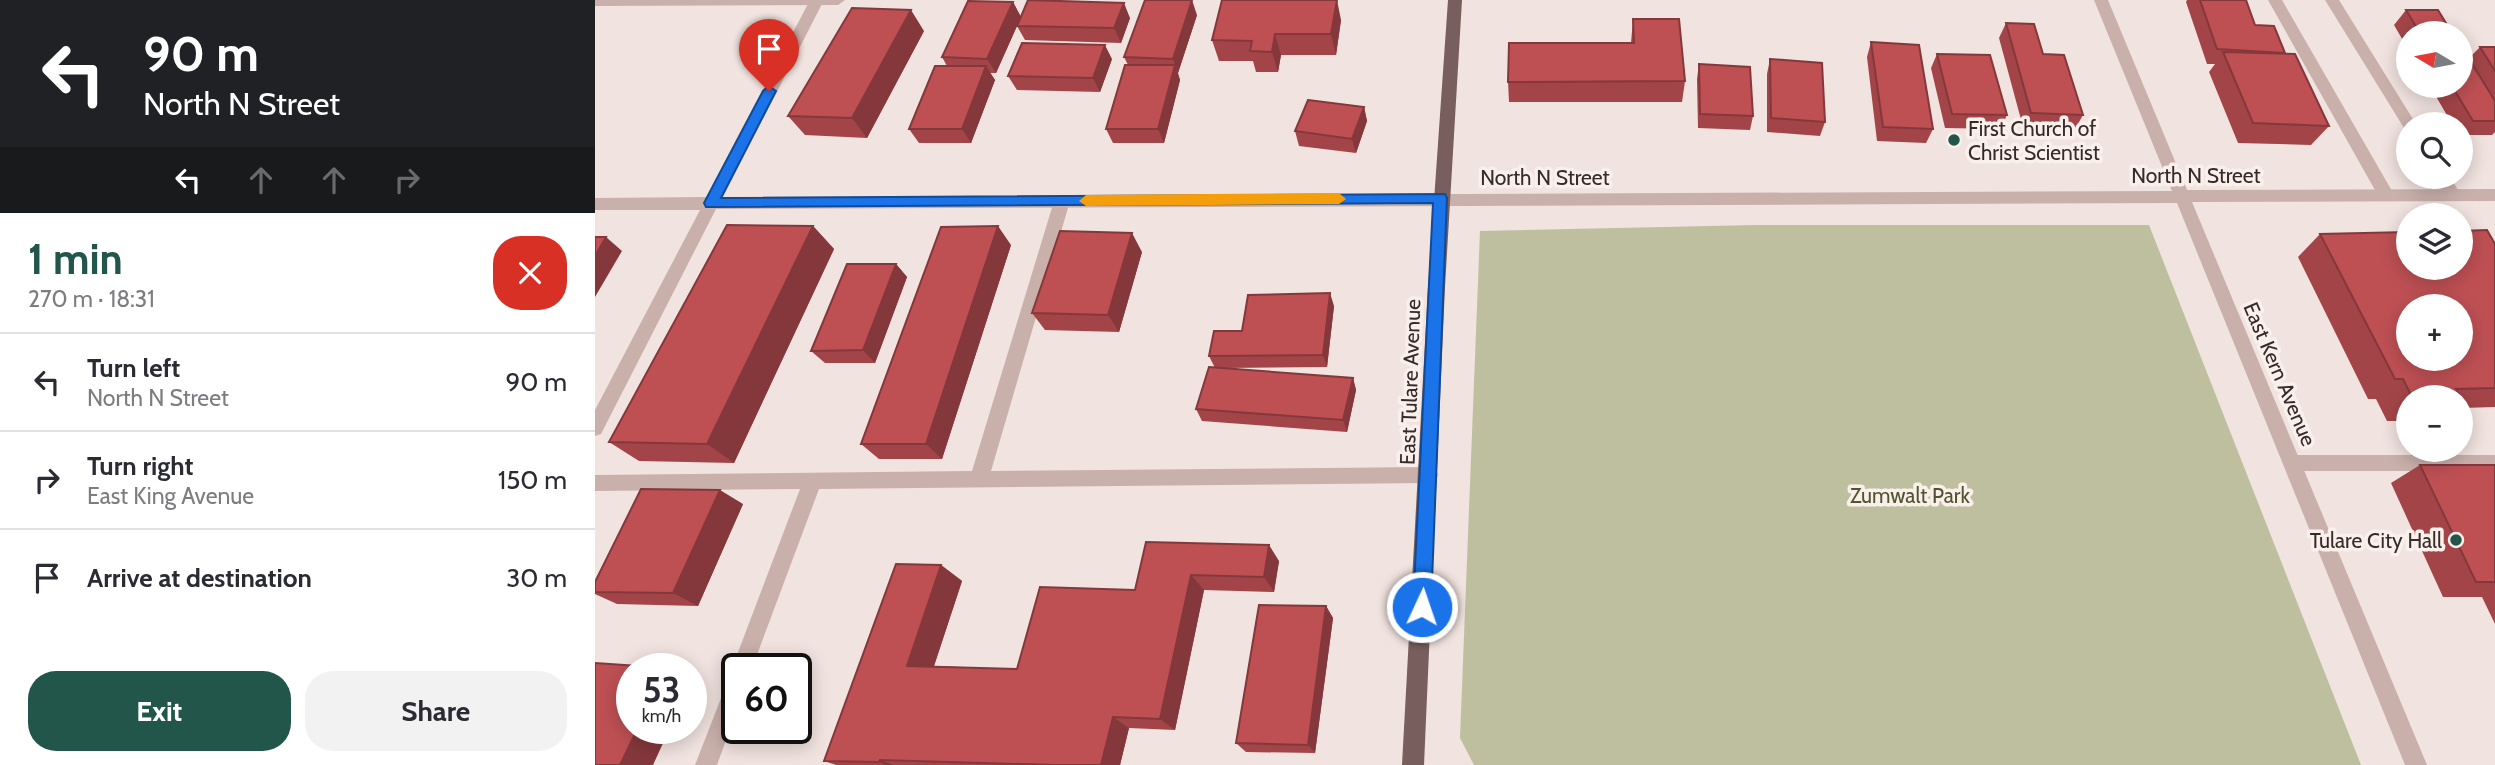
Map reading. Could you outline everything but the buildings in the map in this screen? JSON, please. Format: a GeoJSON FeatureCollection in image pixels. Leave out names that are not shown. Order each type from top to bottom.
{"type":"FeatureCollection","features":[{"type":"Feature","properties":{"kind":"main road","name":"East Tulare Avenue"},"geometry":{"type":"LineString","coordinates":[[1413,765],[1429,475],[1440,198],[1455,0]]}},
{"type":"Feature","properties":{"kind":"street"},"geometry":{"type":"LineString","coordinates":[[595,428],[817,0]]}},
{"type":"Feature","properties":{"kind":"street"},"geometry":{"type":"LineString","coordinates":[[595,1],[838,0]]}},
{"type":"Feature","properties":{"kind":"street","name":"East Kern Avenue"},"geometry":{"type":"LineString","coordinates":[[2101,0],[2416,765]]}},
{"type":"Feature","properties":{"kind":"street"},"geometry":{"type":"LineString","coordinates":[[2275,0],[2386,195]]}},
{"type":"Feature","properties":{"kind":"street"},"geometry":{"type":"LineString","coordinates":[[2332,0],[2402,112]]}},
{"type":"Feature","properties":{"kind":"street"},"geometry":{"type":"LineString","coordinates":[[2449,189],[2453,195]]}},
{"type":"Feature","properties":{"kind":"street","name":"North N Street"},"geometry":{"type":"LineString","coordinates":[[595,204],[2495,195]]}},
{"type":"Feature","properties":{"kind":"street"},"geometry":{"type":"LineString","coordinates":[[979,479],[1062,201]]}},
{"type":"Feature","properties":{"kind":"street"},"geometry":{"type":"LineString","coordinates":[[2293,463],[2495,463]]}},
{"type":"Feature","properties":{"kind":"street"},"geometry":{"type":"LineString","coordinates":[[595,483],[1429,475]]}},
{"type":"Feature","properties":{"kind":"street"},"geometry":{"type":"LineString","coordinates":[[748,653],[813,480]]}},
{"type":"Feature","properties":{"kind":"street"},"geometry":{"type":"LineString","coordinates":[[706,765],[721,725]]}},
{"type":"Feature","properties":{"kind":"green space","name":"Zumwalt Park"},"geometry":{"type":"Polygon","coordinates":[[[1757,225],[2149,225],[2361,765],[1474,765],[1460,738],[1480,231],[1757,225]]]}},
{"type":"Feature","properties":{"kind":"slow traffic"},"geometry":{"type":"LineString","coordinates":[[1086,201],[1339,199]]}},
{"type":"Feature","properties":{"kind":"place","name":"First Church of Christ Scientist"},"geometry":{"type":"Point","coordinates":[1954,140]}},
{"type":"Feature","properties":{"kind":"place","name":"Tulare City Hall"},"geometry":{"type":"Point","coordinates":[2456,540]}},
{"type":"Feature","properties":{"kind":"route"},"geometry":{"type":"LineString","coordinates":[[769,91],[711,203],[1440,198],[1422,607]]}}]}
